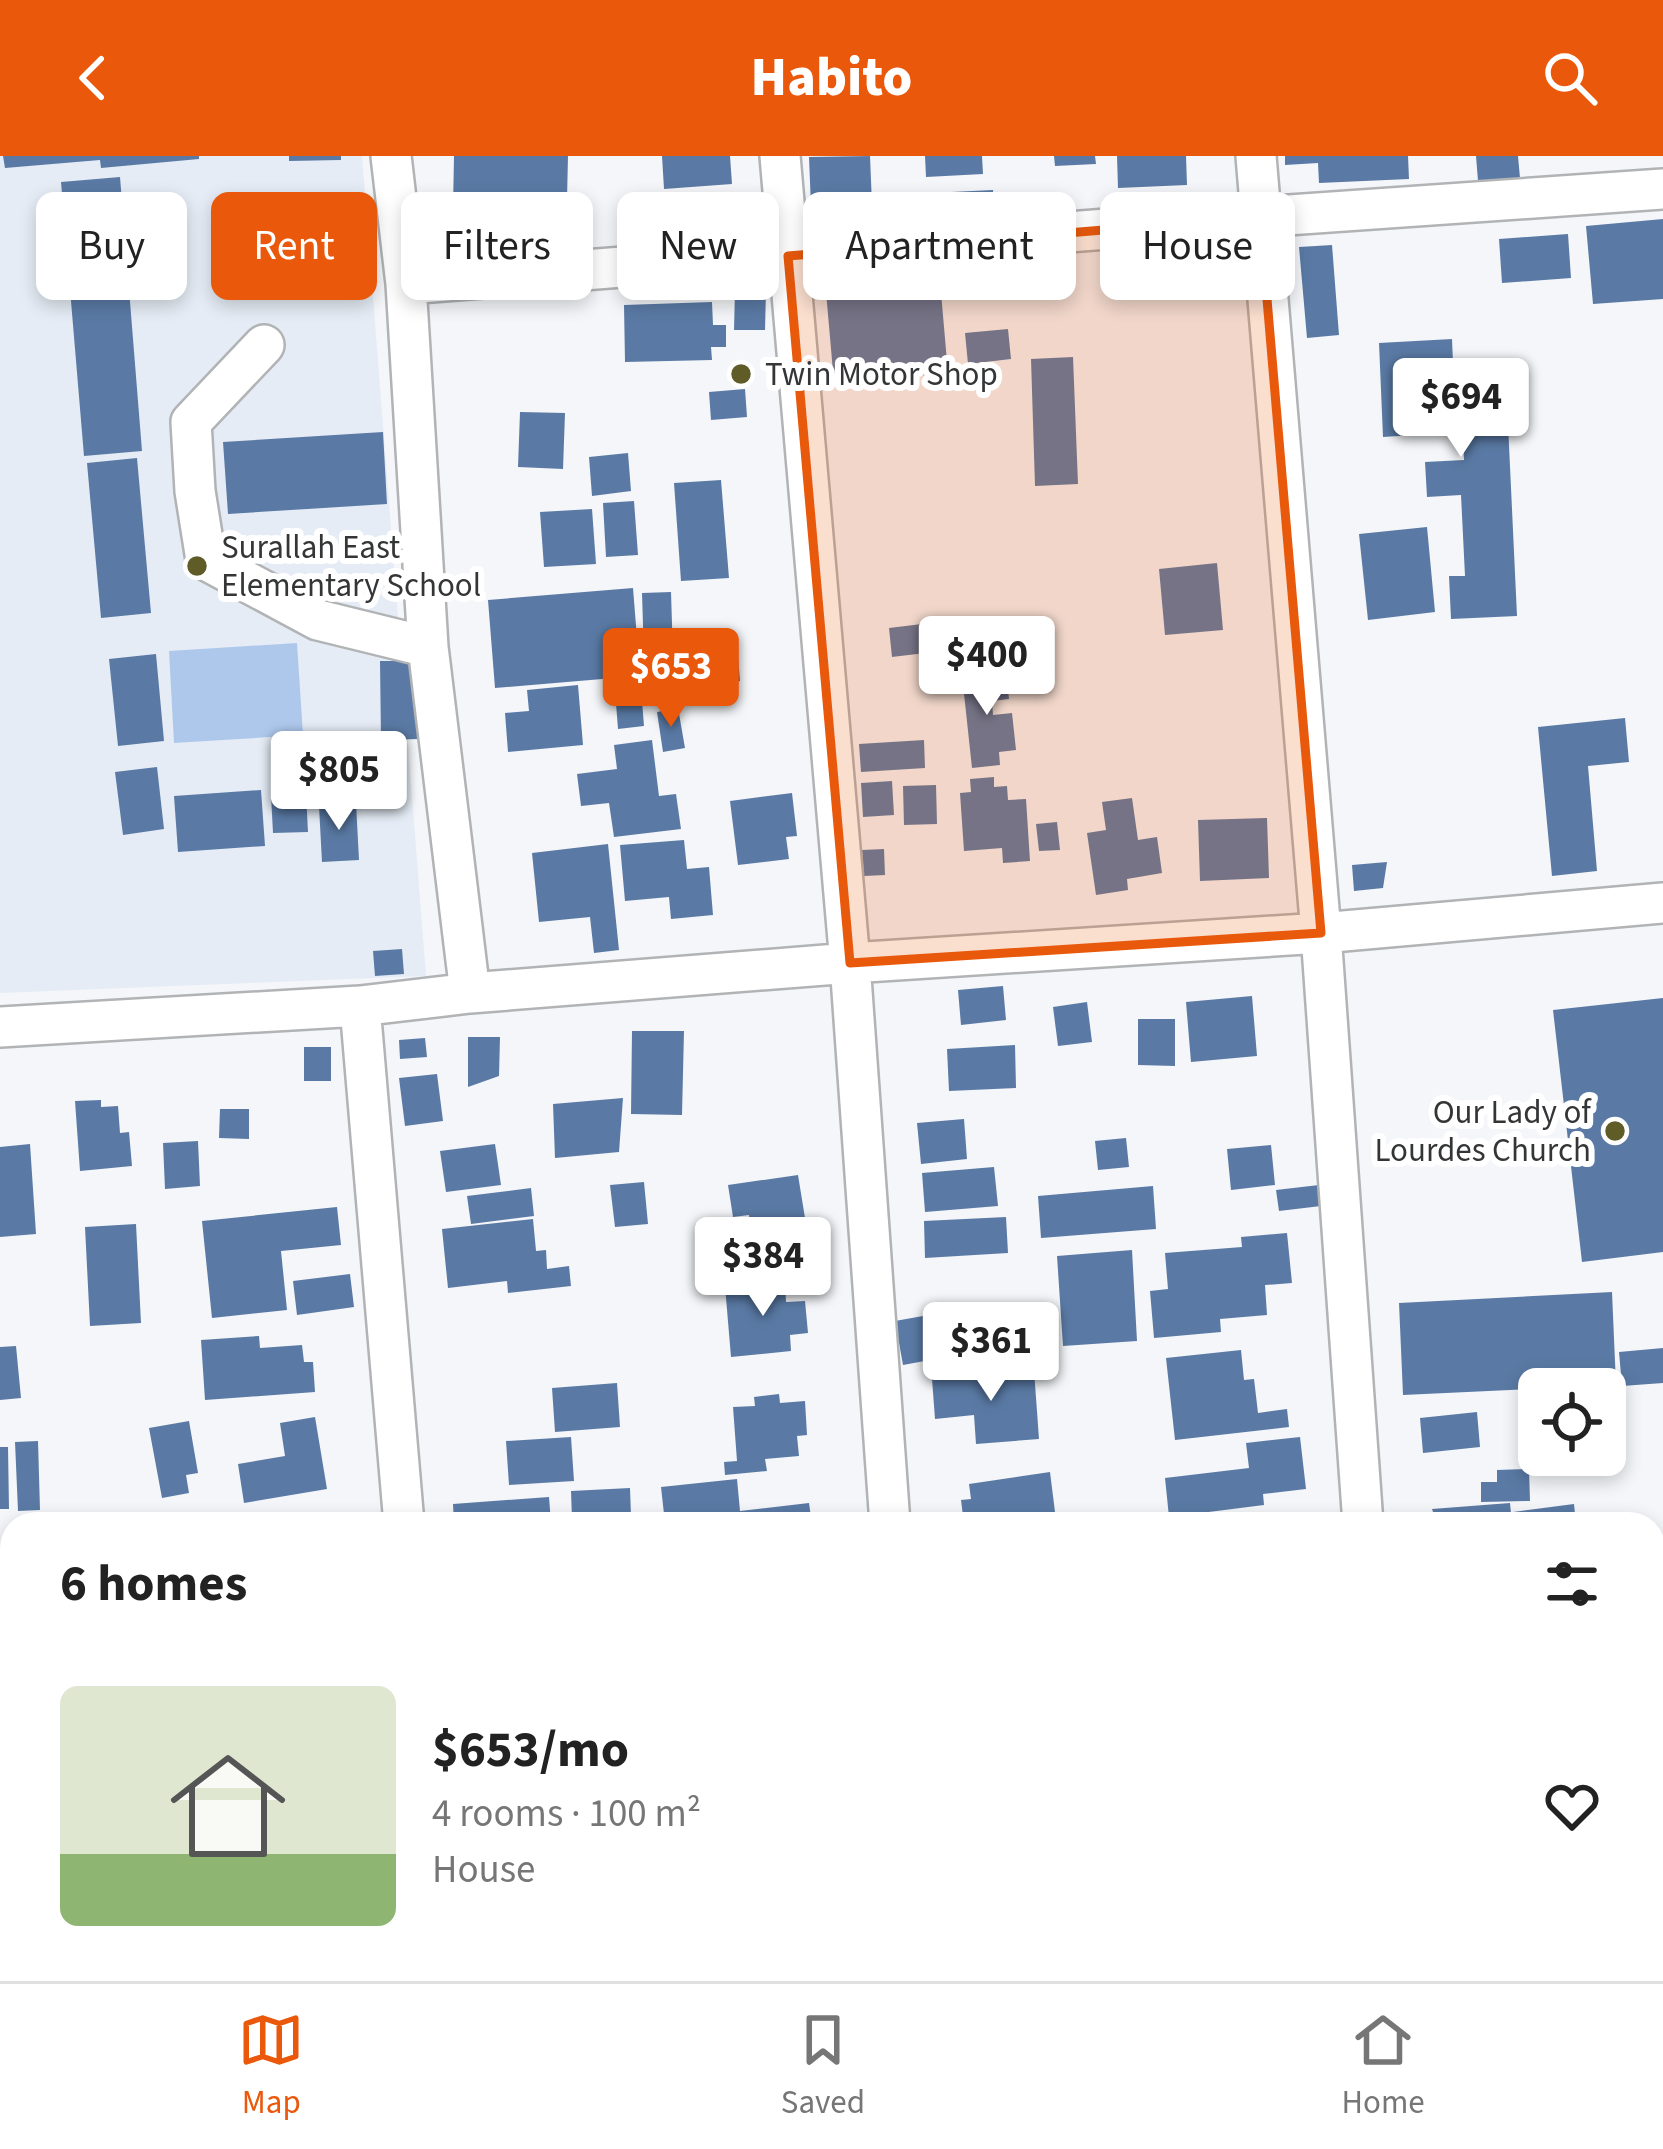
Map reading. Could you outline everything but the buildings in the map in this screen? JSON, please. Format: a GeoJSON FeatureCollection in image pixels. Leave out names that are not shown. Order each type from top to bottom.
{"type":"FeatureCollection","features":[{"type":"Feature","properties":{"kind":"street"},"geometry":{"type":"LineString","coordinates":[[391,156],[401,241]]}},
{"type":"Feature","properties":{"kind":"street"},"geometry":{"type":"LineString","coordinates":[[780,156],[850,963],[889,1512]]}},
{"type":"Feature","properties":{"kind":"street"},"geometry":{"type":"LineString","coordinates":[[1256,156],[1258,192]]}},
{"type":"Feature","properties":{"kind":"street"},"geometry":{"type":"LineString","coordinates":[[1295,215],[1663,189]]}},
{"type":"Feature","properties":{"kind":"street"},"geometry":{"type":"LineString","coordinates":[[593,270],[1100,230]]}},
{"type":"Feature","properties":{"kind":"street"},"geometry":{"type":"LineString","coordinates":[[407,300],[428,647],[470,993]]}},
{"type":"Feature","properties":{"kind":"street"},"geometry":{"type":"LineString","coordinates":[[1267,300],[1321,933],[1362,1512]]}},
{"type":"Feature","properties":{"kind":"street"},"geometry":{"type":"LineString","coordinates":[[264,345],[190,422],[206,560],[318,620],[428,647]]}},
{"type":"Feature","properties":{"kind":"street"},"geometry":{"type":"LineString","coordinates":[[0,1027],[360,1006],[470,993],[1321,933],[1663,903]]}},
{"type":"Feature","properties":{"kind":"street"},"geometry":{"type":"LineString","coordinates":[[360,1006],[403,1512]]}},
{"type":"Feature","properties":{"kind":"highlighted area"},"geometry":{"type":"Polygon","coordinates":[[[1260,217],[1321,933],[850,963],[788,256],[1260,217]]]}},
{"type":"Feature","properties":{"kind":"shaded area","name":"Surallah East Elementary School"},"geometry":{"type":"Polygon","coordinates":[[[0,156],[362,156],[365,192],[211,192],[211,300],[373,300],[426,976],[0,993],[0,156]]]}},
{"type":"Feature","properties":{"kind":"shaded area"},"geometry":{"type":"Polygon","coordinates":[[[297,643],[303,735],[174,743],[169,651],[297,643]]]}},
{"type":"Feature","properties":{"kind":"place","name":"Twin Motor Shop"},"geometry":{"type":"Point","coordinates":[741,374]}},
{"type":"Feature","properties":{"kind":"place","name":"Surallah East Elementary School"},"geometry":{"type":"Point","coordinates":[197,566]}},
{"type":"Feature","properties":{"kind":"place","name":"Our Lady of Lourdes Church"},"geometry":{"type":"Point","coordinates":[1615,1131]}}]}
